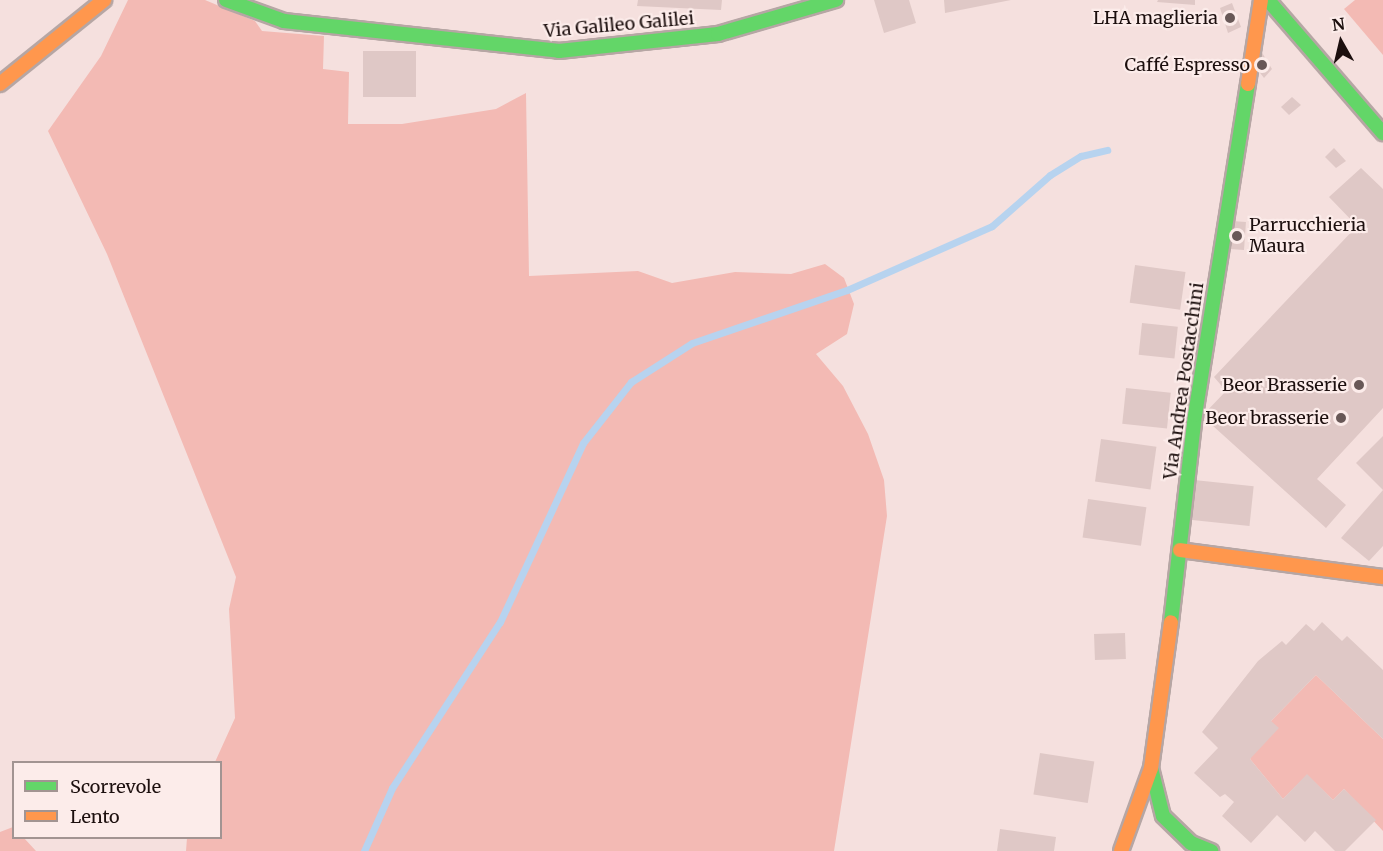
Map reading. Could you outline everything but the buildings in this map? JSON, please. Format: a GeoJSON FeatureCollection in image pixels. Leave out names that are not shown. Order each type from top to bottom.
{"type":"FeatureCollection","features":[{"type":"Feature","properties":{"kind":"street"},"geometry":{"type":"LineString","coordinates":[[0,84],[104,0]]}},
{"type":"Feature","properties":{"kind":"street","name":"Via Galileo Galilei"},"geometry":{"type":"LineString","coordinates":[[226,0],[284,21],[559,51],[718,34],[836,0]]}},
{"type":"Feature","properties":{"kind":"street","name":"Via Andrea Postacchini"},"geometry":{"type":"LineString","coordinates":[[1151,768],[1180,550],[1195,415],[1261,0]]}},
{"type":"Feature","properties":{"kind":"street"},"geometry":{"type":"LineString","coordinates":[[1268,0],[1383,133]]}},
{"type":"Feature","properties":{"kind":"street"},"geometry":{"type":"LineString","coordinates":[[1180,550],[1383,577]]}},
{"type":"Feature","properties":{"kind":"street"},"geometry":{"type":"LineString","coordinates":[[1121,851],[1151,768]]}},
{"type":"Feature","properties":{"kind":"street"},"geometry":{"type":"LineString","coordinates":[[1151,768],[1163,816],[1191,843],[1211,851]]}},
{"type":"Feature","properties":{"kind":"shaded area"},"geometry":{"type":"Polygon","coordinates":[[[128,0],[205,0],[255,21],[262,31],[324,36],[323,69],[349,72],[348,124],[402,124],[496,109],[526,93],[529,276],[638,271],[672,283],[735,272],[791,274],[825,264],[844,278],[854,304],[847,334],[816,354],[843,386],[868,434],[884,480],[887,516],[834,851],[186,851],[187,839],[222,839],[222,761],[215,761],[235,718],[229,609],[236,577],[107,254],[48,131],[101,56],[128,0]]]}},
{"type":"Feature","properties":{"kind":"shaded area"},"geometry":{"type":"Polygon","coordinates":[[[1355,0],[1383,0],[1383,55],[1344,9],[1355,0]]]}},
{"type":"Feature","properties":{"kind":"shaded area"},"geometry":{"type":"Polygon","coordinates":[[[1316,675],[1383,739],[1383,831],[1344,789],[1333,800],[1307,775],[1283,799],[1250,759],[1271,721],[1316,675]]]}},
{"type":"Feature","properties":{"kind":"shaded area"},"geometry":{"type":"Polygon","coordinates":[[[12,827],[12,839],[25,839],[36,851],[0,851],[0,832],[12,827]]]}},
{"type":"Feature","properties":{"kind":"waterway"},"geometry":{"type":"LineString","coordinates":[[364,851],[392,788],[500,622],[583,443],[631,382],[692,343],[847,290],[992,226],[1050,175],[1081,156],[1107,150]]}},
{"type":"Feature","properties":{"kind":"traffic: fast"},"geometry":{"type":"LineString","coordinates":[[226,0],[284,21],[559,51],[718,34],[836,0]]}},
{"type":"Feature","properties":{"kind":"traffic: fast"},"geometry":{"type":"LineString","coordinates":[[1268,0],[1383,133]]}},
{"type":"Feature","properties":{"kind":"traffic: fast"},"geometry":{"type":"LineString","coordinates":[[1171,622],[1195,415],[1248,84]]}},
{"type":"Feature","properties":{"kind":"traffic: fast"},"geometry":{"type":"LineString","coordinates":[[1151,768],[1163,816],[1191,843],[1211,851]]}},
{"type":"Feature","properties":{"kind":"traffic: slow"},"geometry":{"type":"LineString","coordinates":[[0,84],[104,0]]}},
{"type":"Feature","properties":{"kind":"traffic: slow"},"geometry":{"type":"LineString","coordinates":[[1248,84],[1261,0]]}},
{"type":"Feature","properties":{"kind":"traffic: slow"},"geometry":{"type":"LineString","coordinates":[[1180,550],[1383,577]]}},
{"type":"Feature","properties":{"kind":"traffic: slow"},"geometry":{"type":"LineString","coordinates":[[1121,851],[1151,768],[1171,622]]}},
{"type":"Feature","properties":{"kind":"place","name":"LHA maglieria"},"geometry":{"type":"Point","coordinates":[1230,18]}},
{"type":"Feature","properties":{"kind":"place","name":"Caffé Espresso"},"geometry":{"type":"Point","coordinates":[1262,65]}},
{"type":"Feature","properties":{"kind":"place","name":"Parrucchieria Maura"},"geometry":{"type":"Point","coordinates":[1237,236]}},
{"type":"Feature","properties":{"kind":"place","name":"Beor Brasserie"},"geometry":{"type":"Point","coordinates":[1359,385]}},
{"type":"Feature","properties":{"kind":"place","name":"Beor brasserie"},"geometry":{"type":"Point","coordinates":[1341,418]}}]}
